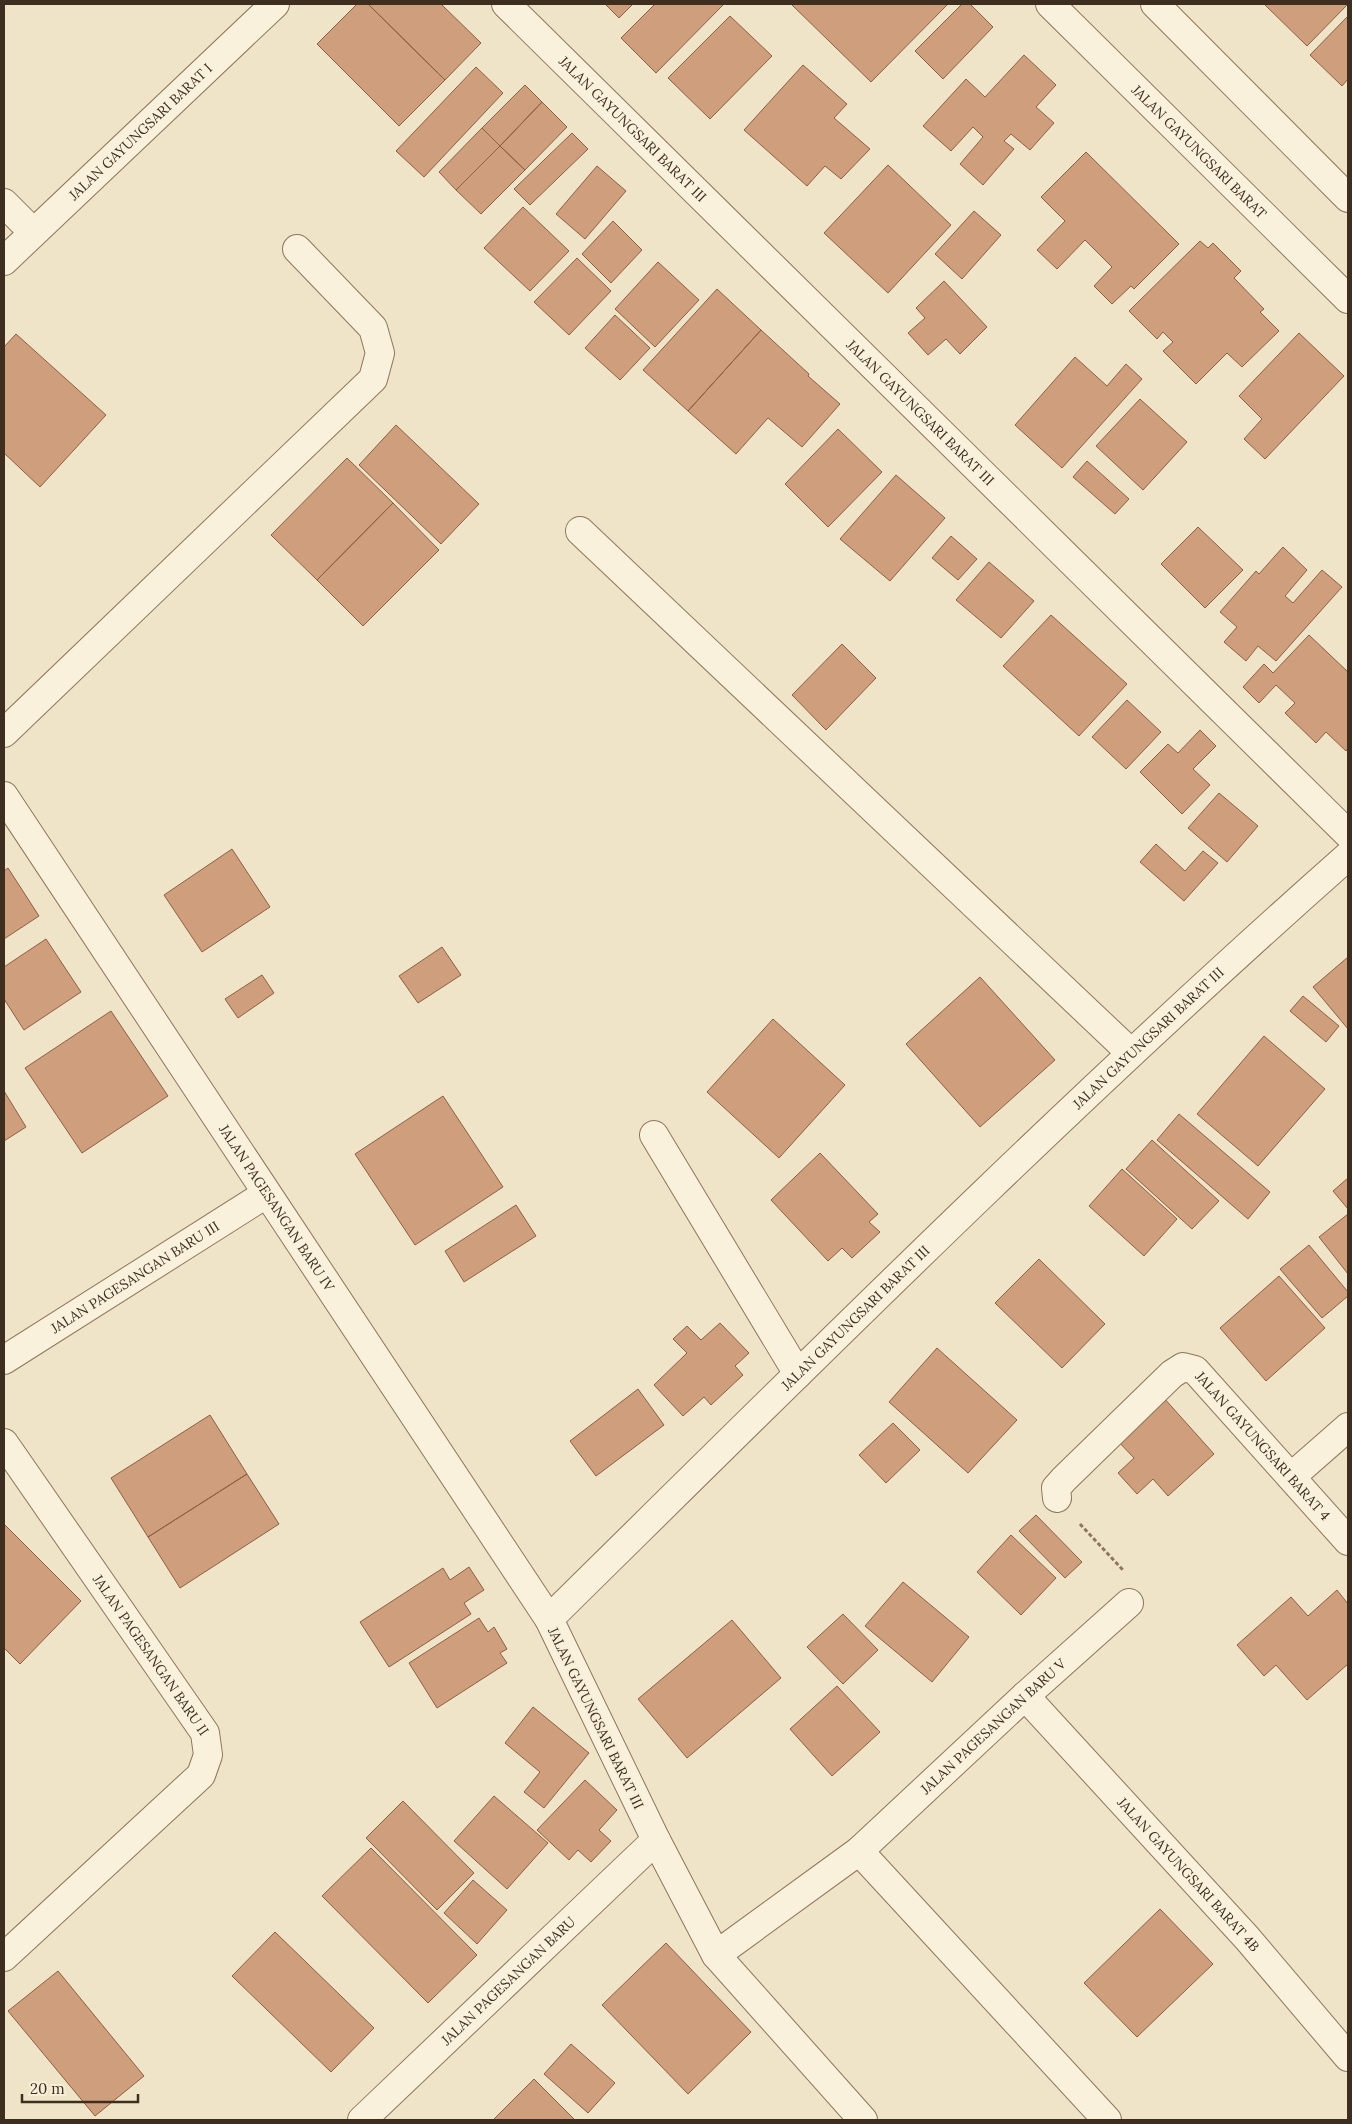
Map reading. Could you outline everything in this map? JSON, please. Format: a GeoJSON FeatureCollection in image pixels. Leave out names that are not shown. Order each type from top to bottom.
{"type":"FeatureCollection","features":[{"type":"Feature","properties":{"kind":"street","name":"JALAN GAYUNGSARI BARAT I"},"geometry":{"type":"LineString","coordinates":[[4,261],[32,231],[275,4]]}},
{"type":"Feature","properties":{"kind":"street","name":"JALAN GAYUNGSARI BARAT III"},"geometry":{"type":"LineString","coordinates":[[506,4],[1343,828]]}},
{"type":"Feature","properties":{"kind":"street","name":"JALAN GAYUNGSARI BARAT"},"geometry":{"type":"LineString","coordinates":[[1050,4],[1348,299]]}},
{"type":"Feature","properties":{"kind":"street"},"geometry":{"type":"LineString","coordinates":[[1155,4],[1348,198]]}},
{"type":"Feature","properties":{"kind":"street"},"geometry":{"type":"LineString","coordinates":[[4,203],[32,231]]}},
{"type":"Feature","properties":{"kind":"street"},"geometry":{"type":"LineString","coordinates":[[4,733],[373,379],[380,353],[373,328],[297,249]]}},
{"type":"Feature","properties":{"kind":"street"},"geometry":{"type":"LineString","coordinates":[[580,531],[1131,1052]]}},
{"type":"Feature","properties":{"kind":"street","name":"JALAN PAGESANGAN BARU IV"},"geometry":{"type":"LineString","coordinates":[[4,796],[548,1620]]}},
{"type":"Feature","properties":{"kind":"street","name":"JALAN GAYUNGSARI BARAT III"},"geometry":{"type":"LineString","coordinates":[[656,1840],[548,1620],[798,1374],[1131,1052],[1348,856]]}},
{"type":"Feature","properties":{"kind":"street"},"geometry":{"type":"LineString","coordinates":[[654,1135],[798,1374]]}},
{"type":"Feature","properties":{"kind":"street","name":"JALAN PAGESANGAN BARU III"},"geometry":{"type":"LineString","coordinates":[[4,1360],[266,1194]]}},
{"type":"Feature","properties":{"kind":"street","name":"JALAN GAYUNGSARI BARAT 4"},"geometry":{"type":"LineString","coordinates":[[1056,1498],[1056,1488],[1064,1478],[1172,1374],[1183,1366],[1195,1370],[1348,1540]]}},
{"type":"Feature","properties":{"kind":"street"},"geometry":{"type":"LineString","coordinates":[[1290,1477],[1348,1427]]}},
{"type":"Feature","properties":{"kind":"street","name":"JALAN PAGESANGAN BARU II"},"geometry":{"type":"LineString","coordinates":[[4,1957],[200,1775],[208,1755],[205,1733],[7,1455]]}},
{"type":"Feature","properties":{"kind":"street","name":"JALAN PAGESANGAN BARU V"},"geometry":{"type":"LineString","coordinates":[[716,1955],[859,1851],[1025,1696],[1129,1603]]}},
{"type":"Feature","properties":{"kind":"street","name":"JALAN GAYUNGSARI BARAT 4B"},"geometry":{"type":"LineString","coordinates":[[1025,1696],[1247,1938],[1348,2057]]}},
{"type":"Feature","properties":{"kind":"street"},"geometry":{"type":"LineString","coordinates":[[656,1840],[716,1955],[863,2120]]}},
{"type":"Feature","properties":{"kind":"street","name":"JALAN PAGESANGAN BARU"},"geometry":{"type":"LineString","coordinates":[[362,2120],[656,1840]]}},
{"type":"Feature","properties":{"kind":"street"},"geometry":{"type":"LineString","coordinates":[[859,1851],[1107,2120]]}},
{"type":"Feature","properties":{"kind":"path"},"geometry":{"type":"LineString","coordinates":[[1056,1498],[1129,1577],[1132,1590],[1129,1603]]}},
{"type":"Feature","properties":{"kind":"building"},"geometry":{"type":"Polygon","coordinates":[[[357,4],[368,4],[445,80],[399,126],[317,44],[357,4]]]}},
{"type":"Feature","properties":{"kind":"building"},"geometry":{"type":"Polygon","coordinates":[[[368,4],[441,4],[481,43],[445,80],[368,4]]]}},
{"type":"Feature","properties":{"kind":"building"},"geometry":{"type":"Polygon","coordinates":[[[605,4],[633,4],[619,18],[605,4]]]}},
{"type":"Feature","properties":{"kind":"building"},"geometry":{"type":"Polygon","coordinates":[[[655,4],[724,4],[656,73],[621,38],[655,4]]]}},
{"type":"Feature","properties":{"kind":"building"},"geometry":{"type":"Polygon","coordinates":[[[791,4],[948,4],[871,82],[791,4]]]}},
{"type":"Feature","properties":{"kind":"building"},"geometry":{"type":"Polygon","coordinates":[[[962,4],[970,4],[993,27],[943,79],[915,51],[962,4]]]}},
{"type":"Feature","properties":{"kind":"building"},"geometry":{"type":"Polygon","coordinates":[[[1264,4],[1348,4],[1307,46],[1264,4]]]}},
{"type":"Feature","properties":{"kind":"building"},"geometry":{"type":"Polygon","coordinates":[[[730,16],[772,56],[710,119],[668,78],[730,16]]]}},
{"type":"Feature","properties":{"kind":"building"},"geometry":{"type":"Polygon","coordinates":[[[1348,16],[1348,79],[1342,86],[1310,55],[1348,16]]]}},
{"type":"Feature","properties":{"kind":"building"},"geometry":{"type":"Polygon","coordinates":[[[1024,55],[1056,85],[1036,107],[1054,123],[1030,150],[1011,134],[1004,141],[1014,149],[983,185],[960,164],[983,137],[973,127],[951,151],[923,126],[966,79],[985,97],[1024,55]]]}},
{"type":"Feature","properties":{"kind":"building"},"geometry":{"type":"Polygon","coordinates":[[[803,65],[847,104],[834,118],[870,149],[841,179],[825,166],[807,186],[744,130],[803,65]]]}},
{"type":"Feature","properties":{"kind":"building"},"geometry":{"type":"Polygon","coordinates":[[[476,67],[503,93],[424,177],[396,151],[476,67]]]}},
{"type":"Feature","properties":{"kind":"building"},"geometry":{"type":"Polygon","coordinates":[[[525,85],[542,102],[500,146],[482,128],[525,85]]]}},
{"type":"Feature","properties":{"kind":"building"},"geometry":{"type":"Polygon","coordinates":[[[542,102],[567,127],[525,170],[500,146],[542,102]]]}},
{"type":"Feature","properties":{"kind":"building"},"geometry":{"type":"Polygon","coordinates":[[[482,128],[500,146],[456,190],[439,172],[482,128]]]}},
{"type":"Feature","properties":{"kind":"building"},"geometry":{"type":"Polygon","coordinates":[[[572,133],[588,149],[530,205],[514,189],[572,133]]]}},
{"type":"Feature","properties":{"kind":"building"},"geometry":{"type":"Polygon","coordinates":[[[500,146],[525,170],[481,214],[456,190],[500,146]]]}},
{"type":"Feature","properties":{"kind":"building"},"geometry":{"type":"Polygon","coordinates":[[[1086,152],[1179,244],[1134,289],[1131,286],[1112,304],[1094,286],[1112,267],[1085,240],[1057,269],[1037,250],[1065,221],[1041,197],[1086,152]]]}},
{"type":"Feature","properties":{"kind":"building"},"geometry":{"type":"Polygon","coordinates":[[[888,165],[951,225],[888,293],[824,233],[888,165]]]}},
{"type":"Feature","properties":{"kind":"building"},"geometry":{"type":"Polygon","coordinates":[[[597,166],[626,191],[585,239],[556,214],[597,166]]]}},
{"type":"Feature","properties":{"kind":"building"},"geometry":{"type":"Polygon","coordinates":[[[523,207],[569,251],[530,291],[484,248],[523,207]]]}},
{"type":"Feature","properties":{"kind":"building"},"geometry":{"type":"Polygon","coordinates":[[[974,211],[1001,235],[962,279],[935,254],[974,211]]]}},
{"type":"Feature","properties":{"kind":"building"},"geometry":{"type":"Polygon","coordinates":[[[613,221],[642,250],[611,283],[582,254],[613,221]]]}},
{"type":"Feature","properties":{"kind":"building"},"geometry":{"type":"Polygon","coordinates":[[[1200,241],[1208,248],[1213,243],[1241,271],[1234,278],[1264,309],[1260,312],[1279,331],[1242,367],[1227,353],[1196,384],[1163,351],[1173,342],[1163,332],[1157,339],[1129,311],[1200,241]]]}},
{"type":"Feature","properties":{"kind":"building"},"geometry":{"type":"Polygon","coordinates":[[[577,258],[611,291],[569,335],[534,302],[577,258]]]}},
{"type":"Feature","properties":{"kind":"building"},"geometry":{"type":"Polygon","coordinates":[[[658,262],[699,300],[655,347],[615,309],[658,262]]]}},
{"type":"Feature","properties":{"kind":"building"},"geometry":{"type":"Polygon","coordinates":[[[944,281],[987,327],[960,354],[946,339],[928,355],[908,333],[925,318],[916,308],[944,281]]]}},
{"type":"Feature","properties":{"kind":"building"},"geometry":{"type":"Polygon","coordinates":[[[717,289],[761,330],[688,411],[643,370],[717,289]]]}},
{"type":"Feature","properties":{"kind":"building"},"geometry":{"type":"Polygon","coordinates":[[[615,315],[650,348],[620,380],[585,348],[615,315]]]}},
{"type":"Feature","properties":{"kind":"building"},"geometry":{"type":"Polygon","coordinates":[[[761,330],[840,404],[802,447],[768,418],[736,454],[688,411],[761,330]]]}},
{"type":"Feature","properties":{"kind":"building"},"geometry":{"type":"Polygon","coordinates":[[[1299,333],[1344,376],[1265,459],[1244,439],[1262,419],[1239,396],[1299,333]]]}},
{"type":"Feature","properties":{"kind":"building"},"geometry":{"type":"Polygon","coordinates":[[[16,334],[106,415],[40,487],[4,453],[4,347],[16,334]]]}},
{"type":"Feature","properties":{"kind":"building"},"geometry":{"type":"Polygon","coordinates":[[[1075,357],[1107,386],[1126,364],[1142,379],[1062,468],[1015,425],[1075,357]]]}},
{"type":"Feature","properties":{"kind":"building"},"geometry":{"type":"Polygon","coordinates":[[[1140,399],[1187,442],[1143,490],[1096,446],[1140,399]]]}},
{"type":"Feature","properties":{"kind":"building"},"geometry":{"type":"Polygon","coordinates":[[[396,425],[479,504],[441,544],[359,465],[396,425]]]}},
{"type":"Feature","properties":{"kind":"building"},"geometry":{"type":"Polygon","coordinates":[[[838,429],[882,472],[828,527],[785,484],[838,429]]]}},
{"type":"Feature","properties":{"kind":"building"},"geometry":{"type":"Polygon","coordinates":[[[347,458],[393,503],[317,580],[271,535],[347,458]]]}},
{"type":"Feature","properties":{"kind":"building"},"geometry":{"type":"Polygon","coordinates":[[[1087,461],[1129,499],[1115,514],[1073,477],[1087,461]]]}},
{"type":"Feature","properties":{"kind":"building"},"geometry":{"type":"Polygon","coordinates":[[[896,475],[945,518],[890,581],[840,539],[896,475]]]}},
{"type":"Feature","properties":{"kind":"building"},"geometry":{"type":"Polygon","coordinates":[[[393,503],[439,550],[363,626],[317,580],[393,503]]]}},
{"type":"Feature","properties":{"kind":"building"},"geometry":{"type":"Polygon","coordinates":[[[1198,527],[1243,570],[1205,608],[1161,564],[1198,527]]]}},
{"type":"Feature","properties":{"kind":"building"},"geometry":{"type":"Polygon","coordinates":[[[951,536],[977,559],[958,580],[932,558],[951,536]]]}},
{"type":"Feature","properties":{"kind":"building"},"geometry":{"type":"Polygon","coordinates":[[[1283,547],[1307,570],[1285,596],[1293,603],[1322,570],[1342,587],[1276,661],[1258,646],[1246,661],[1224,642],[1237,627],[1220,612],[1256,571],[1259,574],[1283,547]]]}},
{"type":"Feature","properties":{"kind":"building"},"geometry":{"type":"Polygon","coordinates":[[[989,562],[1034,601],[1001,638],[956,600],[989,562]]]}},
{"type":"Feature","properties":{"kind":"building"},"geometry":{"type":"Polygon","coordinates":[[[1051,615],[1127,684],[1079,736],[1003,666],[1051,615]]]}},
{"type":"Feature","properties":{"kind":"building"},"geometry":{"type":"Polygon","coordinates":[[[1309,635],[1348,672],[1348,748],[1346,751],[1326,732],[1316,743],[1285,713],[1295,703],[1276,685],[1259,703],[1243,687],[1264,664],[1273,673],[1309,635]]]}},
{"type":"Feature","properties":{"kind":"building"},"geometry":{"type":"Polygon","coordinates":[[[842,644],[876,678],[826,730],[792,695],[842,644]]]}},
{"type":"Feature","properties":{"kind":"building"},"geometry":{"type":"Polygon","coordinates":[[[1127,700],[1161,732],[1126,769],[1092,737],[1127,700]]]}},
{"type":"Feature","properties":{"kind":"building"},"geometry":{"type":"Polygon","coordinates":[[[1200,730],[1216,746],[1193,769],[1210,785],[1182,814],[1140,772],[1168,744],[1178,753],[1200,730]]]}},
{"type":"Feature","properties":{"kind":"building"},"geometry":{"type":"Polygon","coordinates":[[[1219,793],[1258,826],[1227,862],[1188,828],[1219,793]]]}},
{"type":"Feature","properties":{"kind":"building"},"geometry":{"type":"Polygon","coordinates":[[[1156,844],[1185,871],[1203,851],[1218,863],[1184,901],[1140,862],[1156,844]]]}},
{"type":"Feature","properties":{"kind":"building"},"geometry":{"type":"Polygon","coordinates":[[[232,849],[270,907],[202,952],[164,895],[232,849]]]}},
{"type":"Feature","properties":{"kind":"building"},"geometry":{"type":"Polygon","coordinates":[[[8,868],[39,916],[4,939],[4,871],[8,868]]]}},
{"type":"Feature","properties":{"kind":"building"},"geometry":{"type":"Polygon","coordinates":[[[46,939],[81,992],[24,1030],[4,999],[4,967],[46,939]]]}},
{"type":"Feature","properties":{"kind":"building"},"geometry":{"type":"Polygon","coordinates":[[[442,947],[461,975],[418,1003],[399,976],[442,947]]]}},
{"type":"Feature","properties":{"kind":"building"},"geometry":{"type":"Polygon","coordinates":[[[1348,957],[1348,1029],[1313,987],[1348,957]]]}},
{"type":"Feature","properties":{"kind":"building"},"geometry":{"type":"Polygon","coordinates":[[[262,975],[274,993],[238,1018],[225,999],[262,975]]]}},
{"type":"Feature","properties":{"kind":"building"},"geometry":{"type":"Polygon","coordinates":[[[980,977],[1055,1060],[980,1127],[906,1044],[980,977]]]}},
{"type":"Feature","properties":{"kind":"building"},"geometry":{"type":"Polygon","coordinates":[[[1303,996],[1339,1026],[1326,1042],[1290,1011],[1303,996]]]}},
{"type":"Feature","properties":{"kind":"building"},"geometry":{"type":"Polygon","coordinates":[[[111,1011],[168,1096],[82,1153],[25,1068],[111,1011]]]}},
{"type":"Feature","properties":{"kind":"building"},"geometry":{"type":"Polygon","coordinates":[[[773,1019],[845,1085],[779,1158],[707,1092],[773,1019]]]}},
{"type":"Feature","properties":{"kind":"building"},"geometry":{"type":"Polygon","coordinates":[[[1264,1036],[1325,1089],[1258,1166],[1197,1114],[1264,1036]]]}},
{"type":"Feature","properties":{"kind":"building"},"geometry":{"type":"Polygon","coordinates":[[[4,1091],[26,1127],[4,1141],[4,1091]]]}},
{"type":"Feature","properties":{"kind":"building"},"geometry":{"type":"Polygon","coordinates":[[[443,1096],[503,1187],[415,1245],[355,1154],[443,1096]]]}},
{"type":"Feature","properties":{"kind":"building"},"geometry":{"type":"Polygon","coordinates":[[[1179,1114],[1270,1192],[1248,1219],[1157,1140],[1179,1114]]]}},
{"type":"Feature","properties":{"kind":"building"},"geometry":{"type":"Polygon","coordinates":[[[1152,1140],[1219,1201],[1192,1229],[1126,1169],[1152,1140]]]}},
{"type":"Feature","properties":{"kind":"building"},"geometry":{"type":"Polygon","coordinates":[[[820,1153],[878,1214],[869,1222],[880,1232],[852,1258],[842,1248],[828,1261],[771,1200],[820,1153]]]}},
{"type":"Feature","properties":{"kind":"building"},"geometry":{"type":"Polygon","coordinates":[[[1122,1169],[1177,1219],[1144,1256],[1089,1206],[1122,1169]]]}},
{"type":"Feature","properties":{"kind":"building"},"geometry":{"type":"Polygon","coordinates":[[[1348,1178],[1348,1209],[1333,1191],[1348,1178]]]}},
{"type":"Feature","properties":{"kind":"building"},"geometry":{"type":"Polygon","coordinates":[[[516,1205],[536,1236],[464,1282],[445,1251],[516,1205]]]}},
{"type":"Feature","properties":{"kind":"building"},"geometry":{"type":"Polygon","coordinates":[[[1348,1214],[1348,1274],[1319,1237],[1348,1214]]]}},
{"type":"Feature","properties":{"kind":"building"},"geometry":{"type":"Polygon","coordinates":[[[1309,1245],[1348,1292],[1348,1296],[1322,1318],[1280,1269],[1309,1245]]]}},
{"type":"Feature","properties":{"kind":"building"},"geometry":{"type":"Polygon","coordinates":[[[1039,1259],[1105,1324],[1062,1368],[995,1303],[1039,1259]]]}},
{"type":"Feature","properties":{"kind":"building"},"geometry":{"type":"Polygon","coordinates":[[[1279,1276],[1325,1328],[1266,1381],[1220,1328],[1279,1276]]]}},
{"type":"Feature","properties":{"kind":"building"},"geometry":{"type":"Polygon","coordinates":[[[720,1323],[749,1353],[735,1366],[743,1375],[711,1405],[704,1397],[683,1416],[654,1385],[687,1353],[673,1339],[687,1326],[701,1340],[720,1323]]]}},
{"type":"Feature","properties":{"kind":"building"},"geometry":{"type":"Polygon","coordinates":[[[937,1348],[1017,1420],[968,1473],[889,1402],[937,1348]]]}},
{"type":"Feature","properties":{"kind":"building"},"geometry":{"type":"Polygon","coordinates":[[[638,1389],[664,1425],[596,1476],[570,1441],[638,1389]]]}},
{"type":"Feature","properties":{"kind":"building"},"geometry":{"type":"Polygon","coordinates":[[[1163,1397],[1214,1454],[1168,1496],[1153,1479],[1137,1494],[1118,1473],[1134,1458],[1116,1439],[1163,1397]]]}},
{"type":"Feature","properties":{"kind":"building"},"geometry":{"type":"Polygon","coordinates":[[[210,1415],[247,1474],[148,1537],[111,1478],[210,1415]]]}},
{"type":"Feature","properties":{"kind":"building"},"geometry":{"type":"Polygon","coordinates":[[[893,1423],[920,1450],[886,1483],[859,1455],[893,1423]]]}},
{"type":"Feature","properties":{"kind":"building"},"geometry":{"type":"Polygon","coordinates":[[[247,1474],[279,1524],[180,1588],[148,1537],[247,1474]]]}},
{"type":"Feature","properties":{"kind":"building"},"geometry":{"type":"Polygon","coordinates":[[[1036,1515],[1082,1562],[1065,1578],[1019,1531],[1036,1515]]]}},
{"type":"Feature","properties":{"kind":"building"},"geometry":{"type":"Polygon","coordinates":[[[4,1524],[81,1601],[20,1664],[4,1648],[4,1524]]]}},
{"type":"Feature","properties":{"kind":"building"},"geometry":{"type":"Polygon","coordinates":[[[1011,1535],[1056,1578],[1021,1615],[977,1572],[1011,1535]]]}},
{"type":"Feature","properties":{"kind":"building"},"geometry":{"type":"Polygon","coordinates":[[[469,1567],[484,1590],[464,1603],[471,1614],[389,1667],[360,1622],[443,1568],[450,1580],[469,1567]]]}},
{"type":"Feature","properties":{"kind":"building"},"geometry":{"type":"Polygon","coordinates":[[[903,1582],[969,1637],[932,1682],[865,1626],[903,1582]]]}},
{"type":"Feature","properties":{"kind":"building"},"geometry":{"type":"Polygon","coordinates":[[[1337,1590],[1348,1604],[1348,1664],[1307,1700],[1276,1665],[1264,1676],[1237,1645],[1291,1597],[1308,1616],[1337,1590]]]}},
{"type":"Feature","properties":{"kind":"building"},"geometry":{"type":"Polygon","coordinates":[[[843,1614],[878,1650],[843,1684],[807,1647],[843,1614]]]}},
{"type":"Feature","properties":{"kind":"building"},"geometry":{"type":"Polygon","coordinates":[[[479,1618],[488,1632],[494,1627],[507,1649],[500,1653],[507,1663],[437,1708],[409,1663],[479,1618]]]}},
{"type":"Feature","properties":{"kind":"building"},"geometry":{"type":"Polygon","coordinates":[[[732,1620],[781,1678],[687,1758],[638,1699],[732,1620]]]}},
{"type":"Feature","properties":{"kind":"building"},"geometry":{"type":"Polygon","coordinates":[[[837,1686],[880,1732],[832,1776],[790,1729],[837,1686]]]}},
{"type":"Feature","properties":{"kind":"building"},"geometry":{"type":"Polygon","coordinates":[[[533,1707],[589,1753],[544,1808],[524,1792],[540,1772],[505,1743],[533,1707]]]}},
{"type":"Feature","properties":{"kind":"building"},"geometry":{"type":"Polygon","coordinates":[[[585,1780],[617,1810],[599,1830],[611,1841],[591,1862],[578,1850],[569,1860],[537,1830],[585,1780]]]}},
{"type":"Feature","properties":{"kind":"building"},"geometry":{"type":"Polygon","coordinates":[[[494,1796],[548,1843],[507,1889],[454,1841],[494,1796]]]}},
{"type":"Feature","properties":{"kind":"building"},"geometry":{"type":"Polygon","coordinates":[[[403,1801],[474,1873],[437,1910],[366,1838],[403,1801]]]}},
{"type":"Feature","properties":{"kind":"building"},"geometry":{"type":"Polygon","coordinates":[[[371,1848],[477,1955],[428,2003],[322,1896],[371,1848]]]}},
{"type":"Feature","properties":{"kind":"building"},"geometry":{"type":"Polygon","coordinates":[[[473,1880],[507,1910],[477,1944],[444,1913],[473,1880]]]}},
{"type":"Feature","properties":{"kind":"building"},"geometry":{"type":"Polygon","coordinates":[[[1160,1909],[1213,1964],[1137,2037],[1084,1983],[1160,1909]]]}},
{"type":"Feature","properties":{"kind":"building"},"geometry":{"type":"Polygon","coordinates":[[[275,1932],[374,2028],[331,2072],[232,1976],[275,1932]]]}},
{"type":"Feature","properties":{"kind":"building"},"geometry":{"type":"Polygon","coordinates":[[[666,1943],[751,2032],[688,2094],[602,2005],[666,1943]]]}},
{"type":"Feature","properties":{"kind":"building"},"geometry":{"type":"Polygon","coordinates":[[[58,1971],[144,2076],[95,2116],[8,2011],[58,1971]]]}},
{"type":"Feature","properties":{"kind":"building"},"geometry":{"type":"Polygon","coordinates":[[[571,2044],[615,2083],[588,2113],[544,2074],[571,2044]]]}},
{"type":"Feature","properties":{"kind":"building"},"geometry":{"type":"Polygon","coordinates":[[[534,2079],[575,2120],[493,2120],[534,2079]]]}}]}
